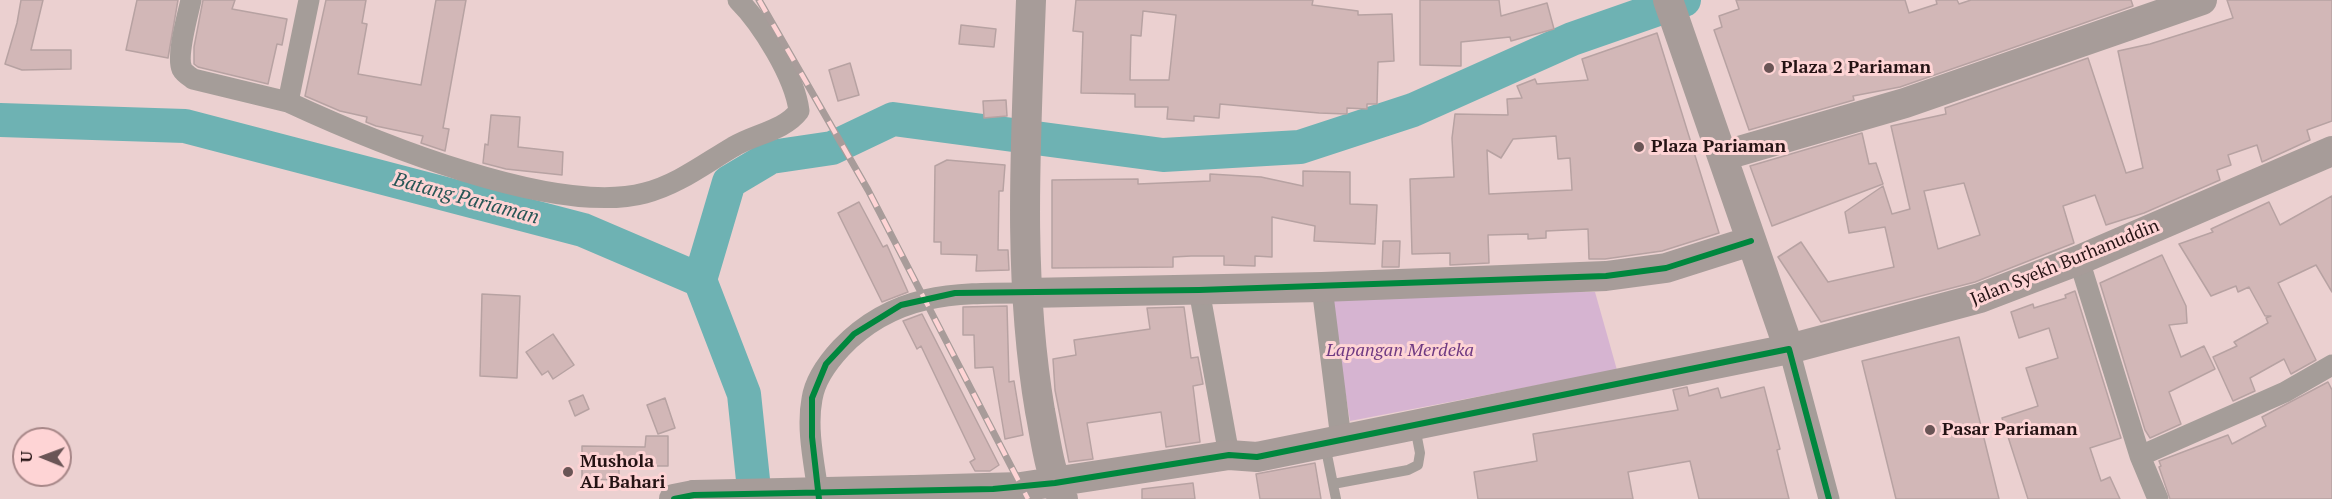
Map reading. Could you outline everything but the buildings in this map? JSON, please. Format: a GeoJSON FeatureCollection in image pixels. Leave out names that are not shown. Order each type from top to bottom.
{"type":"FeatureCollection","features":[{"type":"Feature","properties":{"kind":"street"},"geometry":{"type":"LineString","coordinates":[[191,0],[181,58],[182,70],[193,79],[288,102],[360,135],[520,186],[597,198],[642,194],[669,186],[749,138],[790,123],[798,111],[797,97],[766,37],[738,0]]}},
{"type":"Feature","properties":{"kind":"street"},"geometry":{"type":"LineString","coordinates":[[288,102],[309,0]]}},
{"type":"Feature","properties":{"kind":"street"},"geometry":{"type":"LineString","coordinates":[[1031,0],[1026,162],[1027,292],[1036,386],[1059,491]]}},
{"type":"Feature","properties":{"kind":"street"},"geometry":{"type":"LineString","coordinates":[[1668,0],[1789,349],[1829,499]]}},
{"type":"Feature","properties":{"kind":"street"},"geometry":{"type":"LineString","coordinates":[[1722,156],[1905,103],[2202,0]]}},
{"type":"Feature","properties":{"kind":"street","name":"Jalan Syekh Burhanuddin"},"geometry":{"type":"LineString","coordinates":[[684,497],[914,490],[995,494],[1059,491],[1229,455],[1257,457],[1789,349],[1980,298],[2079,260],[2332,151]]}},
{"type":"Feature","properties":{"kind":"street"},"geometry":{"type":"LineString","coordinates":[[819,499],[812,437],[812,398],[826,364],[854,334],[902,305],[923,299],[955,294],[1322,287],[1606,276],[1666,268],[1751,241]]}},
{"type":"Feature","properties":{"kind":"street"},"geometry":{"type":"LineString","coordinates":[[2079,260],[2140,456],[2158,499]]}},
{"type":"Feature","properties":{"kind":"street"},"geometry":{"type":"LineString","coordinates":[[1322,287],[1333,442]]}},
{"type":"Feature","properties":{"kind":"street"},"geometry":{"type":"LineString","coordinates":[[1199,290],[1229,455]]}},
{"type":"Feature","properties":{"kind":"street"},"geometry":{"type":"LineString","coordinates":[[2140,456],[2285,392],[2332,365]]}},
{"type":"Feature","properties":{"kind":"lane"},"geometry":{"type":"LineString","coordinates":[[1333,484],[1408,470],[1418,465],[1420,453],[1415,426]]}},
{"type":"Feature","properties":{"kind":"lane"},"geometry":{"type":"LineString","coordinates":[[1333,442],[1333,484],[1336,499]]}},
{"type":"Feature","properties":{"kind":"green space","name":"Lapangan Merdeka"},"geometry":{"type":"Polygon","coordinates":[[[1595,292],[1617,370],[1350,421],[1329,293],[1595,292]]]}},
{"type":"Feature","properties":{"kind":"waterway"},"geometry":{"type":"LineString","coordinates":[[700,280],[729,182],[771,157],[832,148],[893,119],[1163,155],[1300,147],[1413,110],[1572,39],[1684,0]]}},
{"type":"Feature","properties":{"kind":"waterway","name":"Batang Pariaman"},"geometry":{"type":"LineString","coordinates":[[0,120],[185,126],[583,230],[700,280],[744,394],[755,499]]}},
{"type":"Feature","properties":{"kind":"railway"},"geometry":{"type":"LineString","coordinates":[[759,0],[868,190],[1028,499]]}},
{"type":"Feature","properties":{"kind":"cycle path"},"geometry":{"type":"LineString","coordinates":[[819,499],[812,437],[812,398],[826,364],[854,334],[901,305],[955,293],[1199,290],[1606,276],[1666,268],[1751,241]]}},
{"type":"Feature","properties":{"kind":"cycle path"},"geometry":{"type":"LineString","coordinates":[[674,499],[694,495],[993,489],[1055,483],[1229,455],[1257,457],[1789,349],[1829,499]]}},
{"type":"Feature","properties":{"kind":"place","name":"Plaza 2 Pariaman"},"geometry":{"type":"Point","coordinates":[1769,68]}},
{"type":"Feature","properties":{"kind":"place","name":"Plaza Pariaman"},"geometry":{"type":"Point","coordinates":[1639,147]}},
{"type":"Feature","properties":{"kind":"place","name":"Pasar Pariaman"},"geometry":{"type":"Point","coordinates":[1930,430]}},
{"type":"Feature","properties":{"kind":"place","name":"Mushola AL Bahari"},"geometry":{"type":"Point","coordinates":[568,472]}}]}
